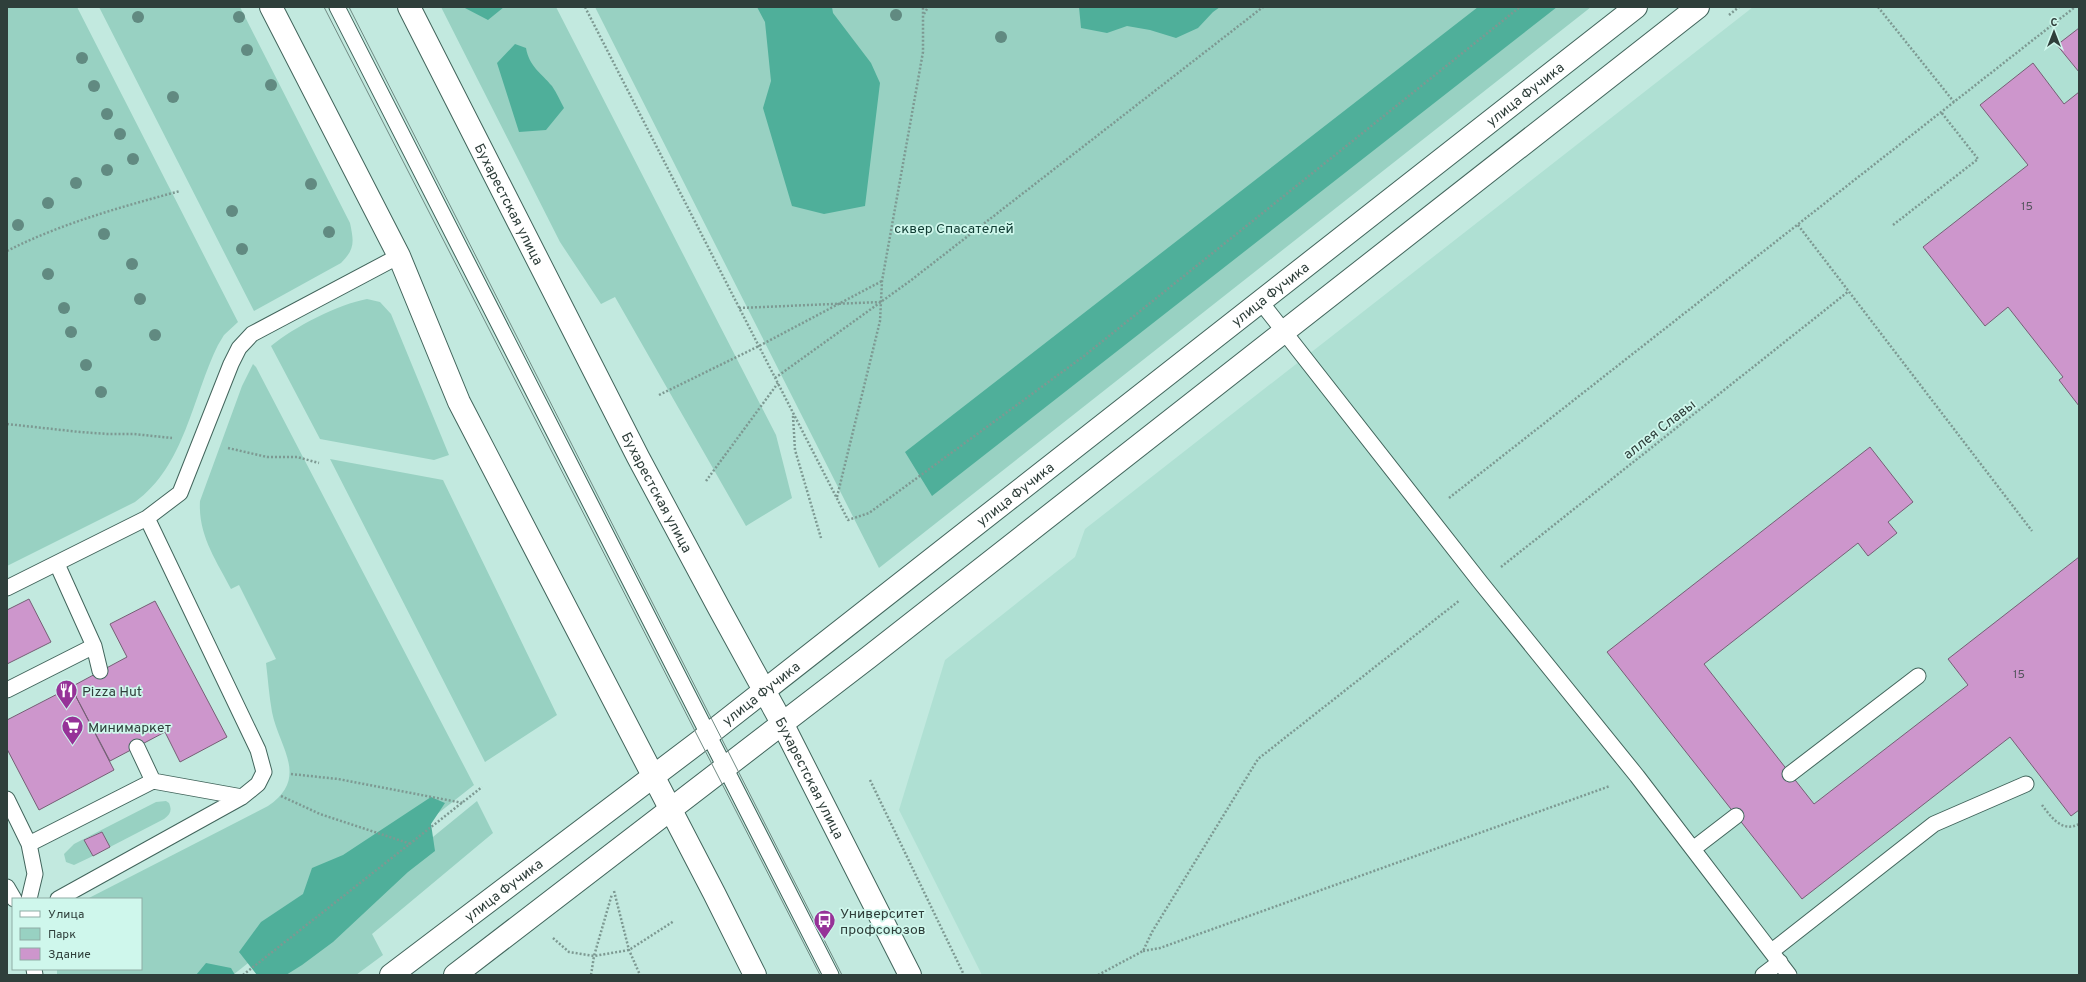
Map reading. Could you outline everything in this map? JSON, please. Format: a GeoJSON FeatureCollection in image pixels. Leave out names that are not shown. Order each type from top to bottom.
{"type":"FeatureCollection","features":[{"type":"Feature","properties":{"kind":"street"},"geometry":{"type":"LineString","coordinates":[[271,7],[398,256],[459,402],[670,811],[714,893],[755,975]]}},
{"type":"Feature","properties":{"kind":"street","name":"Бухарестская улица"},"geometry":{"type":"LineString","coordinates":[[409,7],[638,456],[782,723],[910,975]]}},
{"type":"Feature","properties":{"kind":"street","name":"улица Фучика"},"geometry":{"type":"LineString","coordinates":[[391,975],[465,917],[653,777],[1636,7]]}},
{"type":"Feature","properties":{"kind":"street"},"geometry":{"type":"LineString","coordinates":[[455,975],[869,657],[1698,7]]}},
{"type":"Feature","properties":{"kind":"lane"},"geometry":{"type":"LineString","coordinates":[[337,7],[831,975]]}},
{"type":"Feature","properties":{"kind":"lane"},"geometry":{"type":"LineString","coordinates":[[7,588],[147,518],[180,493],[231,364],[239,348],[252,334],[398,256]]}},
{"type":"Feature","properties":{"kind":"lane"},"geometry":{"type":"LineString","coordinates":[[1260,301],[1481,583],[1637,776],[1789,975]]}},
{"type":"Feature","properties":{"kind":"lane"},"geometry":{"type":"LineString","coordinates":[[60,898],[242,797],[258,784],[264,772],[258,750],[147,518]]}},
{"type":"Feature","properties":{"kind":"lane"},"geometry":{"type":"LineString","coordinates":[[57,564],[94,646],[100,671]]}},
{"type":"Feature","properties":{"kind":"lane"},"geometry":{"type":"LineString","coordinates":[[7,690],[94,646]]}},
{"type":"Feature","properties":{"kind":"lane"},"geometry":{"type":"LineString","coordinates":[[1790,774],[1918,676]]}},
{"type":"Feature","properties":{"kind":"lane"},"geometry":{"type":"LineString","coordinates":[[136,747],[153,781]]}},
{"type":"Feature","properties":{"kind":"lane"},"geometry":{"type":"LineString","coordinates":[[30,844],[153,781],[242,797]]}},
{"type":"Feature","properties":{"kind":"lane"},"geometry":{"type":"LineString","coordinates":[[1763,975],[1776,957],[1934,824],[2026,784]]}},
{"type":"Feature","properties":{"kind":"lane"},"geometry":{"type":"LineString","coordinates":[[7,799],[30,844],[35,874],[29,898]]}},
{"type":"Feature","properties":{"kind":"lane"},"geometry":{"type":"LineString","coordinates":[[1693,849],[1736,816]]}},
{"type":"Feature","properties":{"kind":"lane"},"geometry":{"type":"LineString","coordinates":[[7,887],[13,898]]}},
{"type":"Feature","properties":{"kind":"path"},"geometry":{"type":"LineString","coordinates":[[585,7],[848,520],[869,513],[1084,356],[1520,7]]}},
{"type":"Feature","properties":{"kind":"path"},"geometry":{"type":"LineString","coordinates":[[836,498],[880,321],[882,281],[923,52],[923,7]]}},
{"type":"Feature","properties":{"kind":"path"},"geometry":{"type":"LineString","coordinates":[[924,14],[928,7]]}},
{"type":"Feature","properties":{"kind":"path"},"geometry":{"type":"LineString","coordinates":[[775,378],[923,271],[1262,7]]}},
{"type":"Feature","properties":{"kind":"path"},"geometry":{"type":"LineString","coordinates":[[1878,7],[1954,102]]}},
{"type":"Feature","properties":{"kind":"path"},"geometry":{"type":"LineString","coordinates":[[1428,514],[2075,7]]}},
{"type":"Feature","properties":{"kind":"path"},"geometry":{"type":"LineString","coordinates":[[1893,225],[1978,159],[1941,112]]}},
{"type":"Feature","properties":{"kind":"path"},"geometry":{"type":"LineString","coordinates":[[7,251],[66,225],[114,209],[180,191]]}},
{"type":"Feature","properties":{"kind":"path"},"geometry":{"type":"LineString","coordinates":[[1798,225],[2032,530]]}},
{"type":"Feature","properties":{"kind":"path"},"geometry":{"type":"LineString","coordinates":[[659,395],[759,346],[882,281]]}},
{"type":"Feature","properties":{"kind":"path","name":"аллея Славы"},"geometry":{"type":"LineString","coordinates":[[1143,952],[1152,932],[1258,759],[1849,291]]}},
{"type":"Feature","properties":{"kind":"path"},"geometry":{"type":"LineString","coordinates":[[739,308],[880,302]]}},
{"type":"Feature","properties":{"kind":"path"},"geometry":{"type":"LineString","coordinates":[[706,481],[778,383]]}},
{"type":"Feature","properties":{"kind":"path"},"geometry":{"type":"LineString","coordinates":[[793,413],[795,450],[821,538]]}},
{"type":"Feature","properties":{"kind":"path"},"geometry":{"type":"LineString","coordinates":[[7,424],[108,434],[134,434],[200,442],[267,457],[297,457],[319,463]]}},
{"type":"Feature","properties":{"kind":"path"},"geometry":{"type":"LineString","coordinates":[[289,774],[338,779],[463,803]]}},
{"type":"Feature","properties":{"kind":"path"},"geometry":{"type":"LineString","coordinates":[[1098,975],[1143,952],[1160,948],[1637,776]]}},
{"type":"Feature","properties":{"kind":"path"},"geometry":{"type":"LineString","coordinates":[[870,780],[964,975]]}},
{"type":"Feature","properties":{"kind":"path"},"geometry":{"type":"LineString","coordinates":[[2026,784],[2055,821],[2068,827],[2079,824]]}},
{"type":"Feature","properties":{"kind":"path"},"geometry":{"type":"LineString","coordinates":[[243,975],[482,787]]}},
{"type":"Feature","properties":{"kind":"path"},"geometry":{"type":"LineString","coordinates":[[277,794],[320,814],[411,844]]}},
{"type":"Feature","properties":{"kind":"path"},"geometry":{"type":"LineString","coordinates":[[592,975],[594,956],[613,888],[629,950],[640,975]]}},
{"type":"Feature","properties":{"kind":"path"},"geometry":{"type":"LineString","coordinates":[[551,936],[569,952],[594,956],[629,950],[674,922]]}},
{"type":"Feature","properties":{"kind":"shaded area"},"geometry":{"type":"Polygon","coordinates":[[[1753,7],[2079,7],[2079,975],[982,975],[899,810],[945,660],[1075,557],[1085,529],[1753,7]]]}},
{"type":"Feature","properties":{"kind":"green space"},"geometry":{"type":"Polygon","coordinates":[[[7,7],[77,7],[238,322],[224,335],[218,345],[209,365],[186,430],[165,470],[152,487],[135,502],[7,566],[7,7]]]}},
{"type":"Feature","properties":{"kind":"green space"},"geometry":{"type":"Polygon","coordinates":[[[99,7],[240,7],[350,223],[353,240],[352,245],[349,254],[341,263],[254,311],[99,7]]]}},
{"type":"Feature","properties":{"kind":"green space"},"geometry":{"type":"Polygon","coordinates":[[[441,7],[556,7],[776,435],[792,498],[746,526],[615,297],[601,304],[560,242],[441,7]]]}},
{"type":"Feature","properties":{"kind":"green space"},"geometry":{"type":"Polygon","coordinates":[[[463,7],[504,7],[488,20],[463,7]]]}},
{"type":"Feature","properties":{"kind":"green space","name":"cквер Спасателей"},"geometry":{"type":"Polygon","coordinates":[[[595,7],[1591,7],[879,568],[595,7]]]}},
{"type":"Feature","properties":{"kind":"green space"},"geometry":{"type":"Polygon","coordinates":[[[757,7],[832,7],[833,13],[871,63],[880,83],[865,206],[824,214],[792,206],[763,108],[771,81],[765,22],[757,7]]]}},
{"type":"Feature","properties":{"kind":"green space"},"geometry":{"type":"Polygon","coordinates":[[[1079,7],[1220,7],[1213,12],[1198,28],[1176,38],[1150,30],[1127,26],[1107,33],[1081,28],[1079,7]]]}},
{"type":"Feature","properties":{"kind":"green space"},"geometry":{"type":"Polygon","coordinates":[[[1478,7],[1557,7],[932,496],[905,452],[1478,7]]]}},
{"type":"Feature","properties":{"kind":"green space"},"geometry":{"type":"Polygon","coordinates":[[[515,44],[526,48],[533,65],[552,86],[564,108],[546,130],[519,132],[497,63],[515,44]]]}},
{"type":"Feature","properties":{"kind":"green space"},"geometry":{"type":"Polygon","coordinates":[[[367,299],[380,302],[391,314],[449,455],[434,460],[320,439],[271,346],[292,331],[317,317],[343,306],[367,299]]]}},
{"type":"Feature","properties":{"kind":"green space"},"geometry":{"type":"Polygon","coordinates":[[[253,364],[256,367],[474,785],[233,975],[57,975],[57,970],[142,970],[142,898],[89,898],[268,806],[281,795],[287,784],[290,773],[285,750],[272,712],[266,663],[276,659],[239,585],[231,589],[214,557],[205,536],[200,513],[200,501],[242,386],[253,364]]]}},
{"type":"Feature","properties":{"kind":"green space"},"geometry":{"type":"Polygon","coordinates":[[[330,459],[443,480],[557,715],[485,762],[330,459]]]}},
{"type":"Feature","properties":{"kind":"green space"},"geometry":{"type":"Polygon","coordinates":[[[431,797],[445,803],[431,824],[435,851],[408,872],[333,942],[302,965],[286,975],[257,975],[239,952],[261,922],[303,894],[312,868],[343,855],[431,797]]]}},
{"type":"Feature","properties":{"kind":"green space"},"geometry":{"type":"Polygon","coordinates":[[[166,801],[169,803],[171,810],[164,819],[110,847],[102,832],[84,839],[93,856],[74,865],[66,862],[64,854],[74,844],[156,802],[166,801]]]}},
{"type":"Feature","properties":{"kind":"green space"},"geometry":{"type":"Polygon","coordinates":[[[477,801],[493,833],[372,934],[383,955],[356,975],[264,975],[477,801]]]}},
{"type":"Feature","properties":{"kind":"green space"},"geometry":{"type":"Polygon","coordinates":[[[206,963],[231,968],[235,975],[196,975],[206,963]]]}},
{"type":"Feature","properties":{"kind":"building"},"geometry":{"type":"Polygon","coordinates":[[[2079,28],[2079,72],[2057,45],[2079,28]]]}},
{"type":"Feature","properties":{"kind":"building"},"geometry":{"type":"Polygon","coordinates":[[[2033,63],[2064,104],[2079,92],[2079,406],[2059,380],[2063,377],[2008,307],[1985,326],[1923,247],[2028,165],[1980,105],[2033,63]]]}},
{"type":"Feature","properties":{"kind":"building"},"geometry":{"type":"Polygon","coordinates":[[[1870,447],[1913,502],[1888,522],[1897,533],[1868,556],[1858,543],[1704,664],[1814,804],[1968,685],[1948,659],[2079,557],[2079,810],[2071,816],[2010,737],[1802,899],[1607,652],[1870,447]]]}},
{"type":"Feature","properties":{"kind":"building"},"geometry":{"type":"Polygon","coordinates":[[[29,599],[51,642],[7,664],[7,610],[29,599]]]}},
{"type":"Feature","properties":{"kind":"building"},"geometry":{"type":"Polygon","coordinates":[[[155,601],[227,737],[180,762],[165,732],[110,761],[71,687],[127,657],[110,624],[155,601]]]}},
{"type":"Feature","properties":{"kind":"building"},"geometry":{"type":"Polygon","coordinates":[[[71,687],[114,770],[39,810],[7,749],[7,720],[71,687]]]}},
{"type":"Feature","properties":{"kind":"building"},"geometry":{"type":"Polygon","coordinates":[[[102,832],[110,847],[93,856],[84,840],[102,832]]]}},
{"type":"Feature","properties":{"kind":"tram line"},"geometry":{"type":"LineString","coordinates":[[324,7],[820,975]]}},
{"type":"Feature","properties":{"kind":"tram line"},"geometry":{"type":"LineString","coordinates":[[349,7],[842,975]]}},
{"type":"Feature","properties":{"kind":"place","name":"Pizza Hut"},"geometry":{"type":"Point","coordinates":[67,710]}},
{"type":"Feature","properties":{"kind":"place","name":"Минимаркет"},"geometry":{"type":"Point","coordinates":[73,746]}},
{"type":"Feature","properties":{"kind":"place","name":"Университет профсоюзов"},"geometry":{"type":"Point","coordinates":[824,940]}}]}
